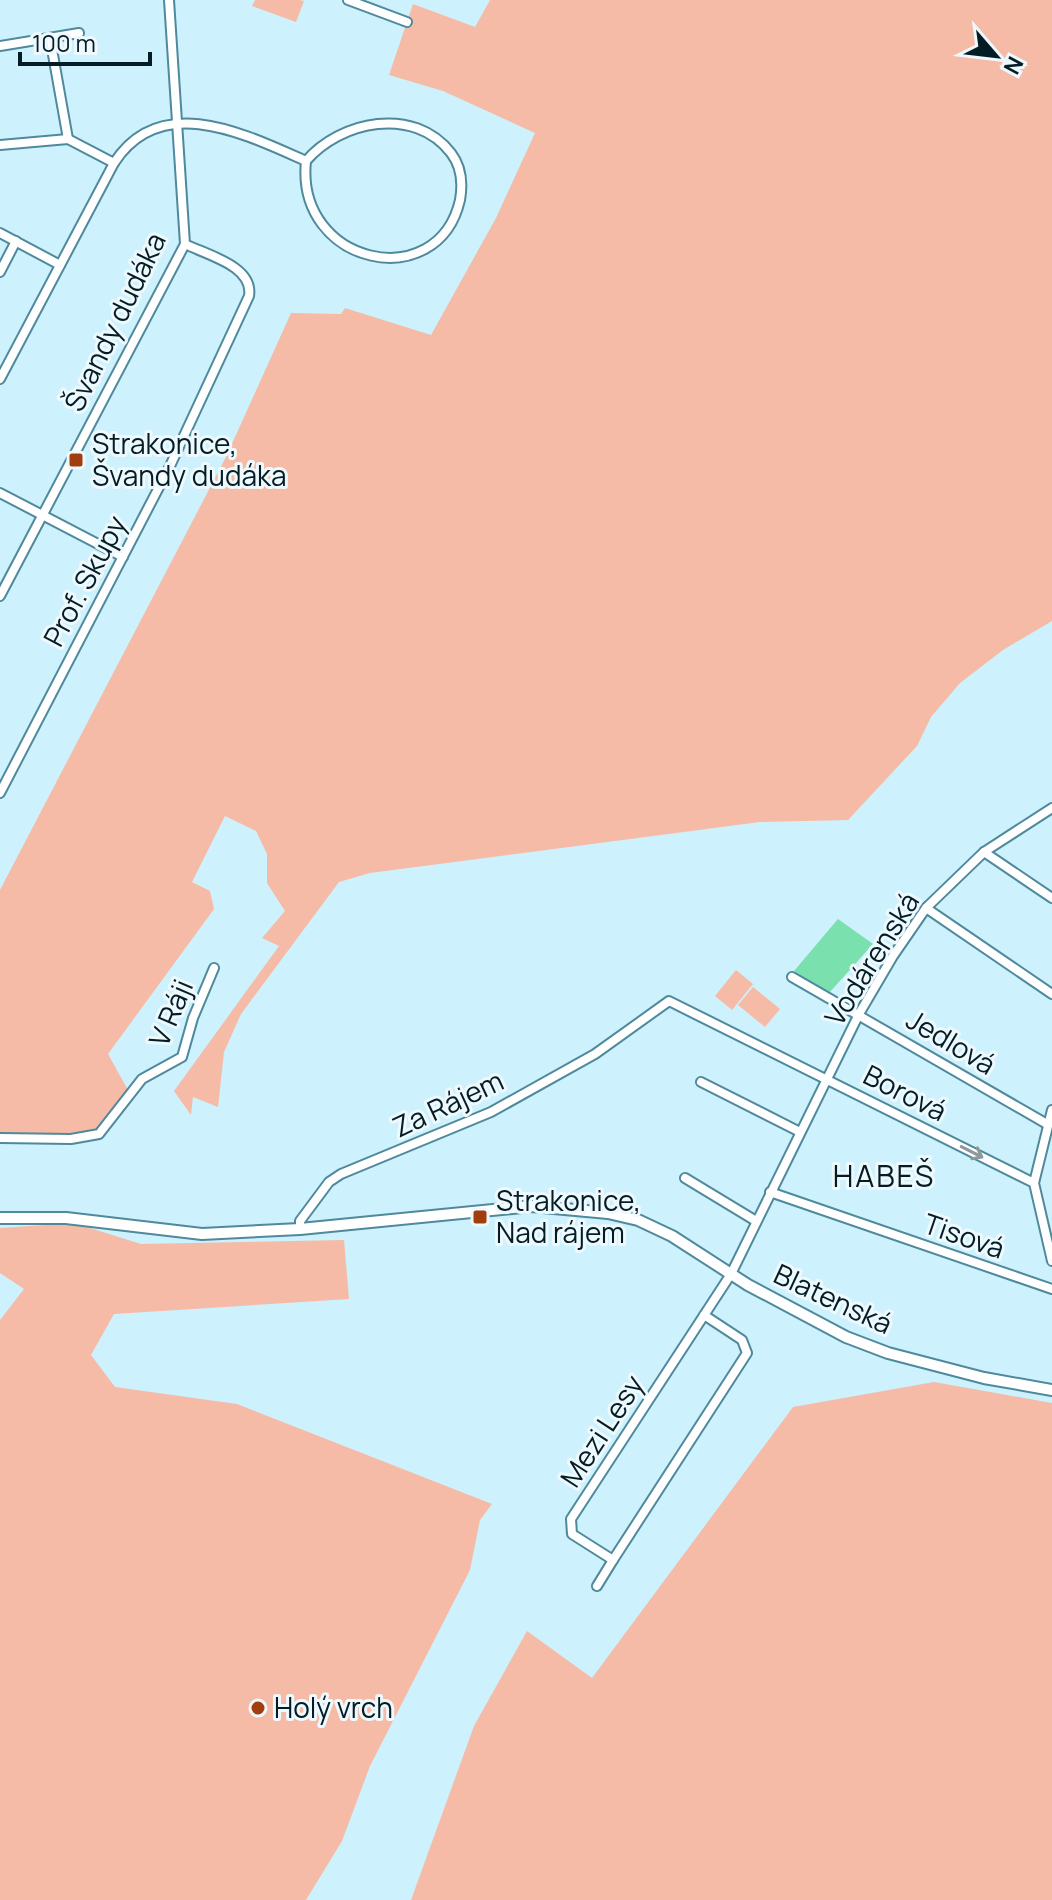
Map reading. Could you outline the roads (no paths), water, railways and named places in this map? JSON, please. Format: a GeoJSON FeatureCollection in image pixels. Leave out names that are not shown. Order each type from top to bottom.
{"type":"FeatureCollection","features":[{"type":"Feature","properties":{"kind":"street","name":"Švandy dudáka"},"geometry":{"type":"LineString","coordinates":[[0,596],[185,244],[169,0]]}},
{"type":"Feature","properties":{"kind":"street"},"geometry":{"type":"LineString","coordinates":[[353,1],[407,22]]}},
{"type":"Feature","properties":{"kind":"street"},"geometry":{"type":"LineString","coordinates":[[0,46],[79,33]]}},
{"type":"Feature","properties":{"kind":"street"},"geometry":{"type":"LineString","coordinates":[[50,38],[68,139]]}},
{"type":"Feature","properties":{"kind":"street"},"geometry":{"type":"LineString","coordinates":[[383,123],[419,130],[439,141],[456,160],[461,179],[458,207],[438,237],[413,254],[398,258],[363,255],[340,242],[319,223],[305,195],[306,161],[328,139],[347,130],[383,123]]}},
{"type":"Feature","properties":{"kind":"street"},"geometry":{"type":"LineString","coordinates":[[0,379],[114,163],[136,135],[175,124],[210,124],[234,130],[306,161]]}},
{"type":"Feature","properties":{"kind":"street"},"geometry":{"type":"LineString","coordinates":[[0,145],[68,139],[114,163]]}},
{"type":"Feature","properties":{"kind":"street"},"geometry":{"type":"LineString","coordinates":[[0,233],[60,265]]}},
{"type":"Feature","properties":{"kind":"street"},"geometry":{"type":"LineString","coordinates":[[0,272],[16,241]]}},
{"type":"Feature","properties":{"kind":"street","name":"Prof. Skupy"},"geometry":{"type":"LineString","coordinates":[[0,793],[170,466],[249,296],[249,283],[240,271],[185,244]]}},
{"type":"Feature","properties":{"kind":"street"},"geometry":{"type":"LineString","coordinates":[[0,493],[123,557]]}},
{"type":"Feature","properties":{"kind":"street","name":"Vodárenská"},"geometry":{"type":"LineString","coordinates":[[731,1274],[859,1014],[926,908],[984,852],[1052,808]]}},
{"type":"Feature","properties":{"kind":"street"},"geometry":{"type":"LineString","coordinates":[[984,852],[1052,898]]}},
{"type":"Feature","properties":{"kind":"street"},"geometry":{"type":"LineString","coordinates":[[926,908],[1052,994]]}},
{"type":"Feature","properties":{"kind":"street","name":"V Ráji"},"geometry":{"type":"LineString","coordinates":[[0,1138],[71,1139],[103,1131],[142,1079],[182,1057],[193,1018],[214,968]]}},
{"type":"Feature","properties":{"kind":"street","name":"Jedlová"},"geometry":{"type":"LineString","coordinates":[[792,977],[1047,1124]]}},
{"type":"Feature","properties":{"kind":"street","name":"Borová"},"geometry":{"type":"LineString","coordinates":[[669,1001],[1034,1183]]}},
{"type":"Feature","properties":{"kind":"street","name":"Za Rájem"},"geometry":{"type":"LineString","coordinates":[[300,1229],[300,1221],[329,1182],[341,1174],[491,1112],[595,1054],[669,1001]]}},
{"type":"Feature","properties":{"kind":"street"},"geometry":{"type":"LineString","coordinates":[[701,1082],[800,1132]]}},
{"type":"Feature","properties":{"kind":"street"},"geometry":{"type":"LineString","coordinates":[[1052,1110],[1034,1183],[1052,1261]]}},
{"type":"Feature","properties":{"kind":"street"},"geometry":{"type":"LineString","coordinates":[[685,1178],[756,1221]]}},
{"type":"Feature","properties":{"kind":"street","name":"Tisová"},"geometry":{"type":"LineString","coordinates":[[770,1192],[1052,1289]]}},
{"type":"Feature","properties":{"kind":"street","name":"Blatenská"},"geometry":{"type":"LineString","coordinates":[[0,1218],[89,1220],[202,1234],[300,1229],[532,1206],[608,1213],[638,1220],[672,1236],[731,1274],[846,1337],[888,1353],[984,1378],[1052,1390]]}},
{"type":"Feature","properties":{"kind":"street","name":"Mezi Lesy"},"geometry":{"type":"LineString","coordinates":[[613,1560],[572,1534],[571,1519],[731,1274]]}},
{"type":"Feature","properties":{"kind":"street"},"geometry":{"type":"LineString","coordinates":[[597,1586],[747,1353],[742,1340],[704,1315]]}},
{"type":"Feature","properties":{"kind":"place","name":"Strakonice, Švandy dudáka"},"geometry":{"type":"Point","coordinates":[76,460]}},
{"type":"Feature","properties":{"kind":"place","name":"Strakonice, Nad rájem"},"geometry":{"type":"Point","coordinates":[480,1217]}},
{"type":"Feature","properties":{"kind":"place","name":"Holý vrch"},"geometry":{"type":"Point","coordinates":[258,1708]}},
{"type":"Feature","properties":{"kind":"district","name":"HABEŠ"},"geometry":{"type":"Point","coordinates":[884,1177]}}]}
